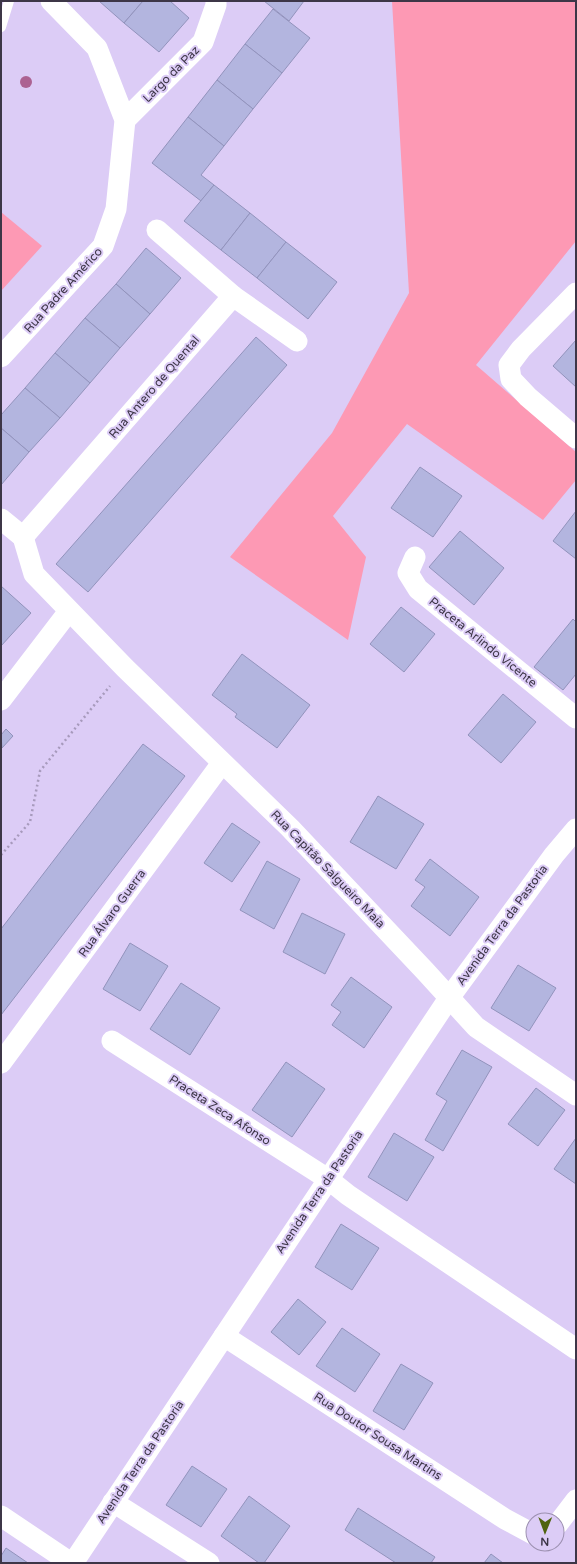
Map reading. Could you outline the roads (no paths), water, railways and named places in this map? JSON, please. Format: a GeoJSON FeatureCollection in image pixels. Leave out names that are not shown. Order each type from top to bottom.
{"type":"FeatureCollection","features":[{"type":"Feature","properties":{"kind":"street","name":"Rua Padre Américo"},"geometry":{"type":"LineString","coordinates":[[1,357],[103,246],[116,209],[125,120],[97,48],[51,1]]}},
{"type":"Feature","properties":{"kind":"street","name":"Largo da Paz"},"geometry":{"type":"LineString","coordinates":[[125,120],[203,42],[216,5],[216,1]]}},
{"type":"Feature","properties":{"kind":"street"},"geometry":{"type":"LineString","coordinates":[[157,230],[233,296],[296,341]]}},
{"type":"Feature","properties":{"kind":"street"},"geometry":{"type":"LineString","coordinates":[[576,293],[521,350],[509,365],[511,379],[528,397],[576,438]]}},
{"type":"Feature","properties":{"kind":"street","name":"Rua Antero de Quental"},"geometry":{"type":"LineString","coordinates":[[23,536],[233,296]]}},
{"type":"Feature","properties":{"kind":"street"},"geometry":{"type":"LineString","coordinates":[[1,519],[23,536]]}},
{"type":"Feature","properties":{"kind":"street","name":"Rua Capitão Salgueiro Maia"},"geometry":{"type":"LineString","coordinates":[[23,536],[34,574],[125,668],[290,828],[476,1028],[576,1095]]}},
{"type":"Feature","properties":{"kind":"street","name":"Praceta Arlindo Vicente"},"geometry":{"type":"LineString","coordinates":[[415,557],[408,574],[418,589],[576,718]]}},
{"type":"Feature","properties":{"kind":"street"},"geometry":{"type":"LineString","coordinates":[[1,700],[69,611]]}},
{"type":"Feature","properties":{"kind":"street","name":"Rua Álvaro Guerra"},"geometry":{"type":"LineString","coordinates":[[1,1063],[222,763]]}},
{"type":"Feature","properties":{"kind":"street","name":"Avenida Terra da Pastoria"},"geometry":{"type":"LineString","coordinates":[[72,1563],[449,998],[554,855],[576,829]]}},
{"type":"Feature","properties":{"kind":"street","name":"Praceta Zeca Afonso"},"geometry":{"type":"LineString","coordinates":[[112,1041],[328,1179]]}},
{"type":"Feature","properties":{"kind":"street"},"geometry":{"type":"LineString","coordinates":[[328,1179],[348,1195],[576,1349]]}},
{"type":"Feature","properties":{"kind":"street","name":"Rua Doutor Sousa Martins"},"geometry":{"type":"LineString","coordinates":[[224,1336],[504,1519],[525,1530]]}},
{"type":"Feature","properties":{"kind":"street"},"geometry":{"type":"LineString","coordinates":[[565,1514],[576,1500]]}},
{"type":"Feature","properties":{"kind":"street"},"geometry":{"type":"LineString","coordinates":[[113,1502],[209,1563]]}},
{"type":"Feature","properties":{"kind":"street"},"geometry":{"type":"LineString","coordinates":[[1,1516],[72,1563]]}},
{"type":"Feature","properties":{"kind":"lane"},"geometry":{"type":"LineString","coordinates":[[1,27],[9,1]]}}]}
